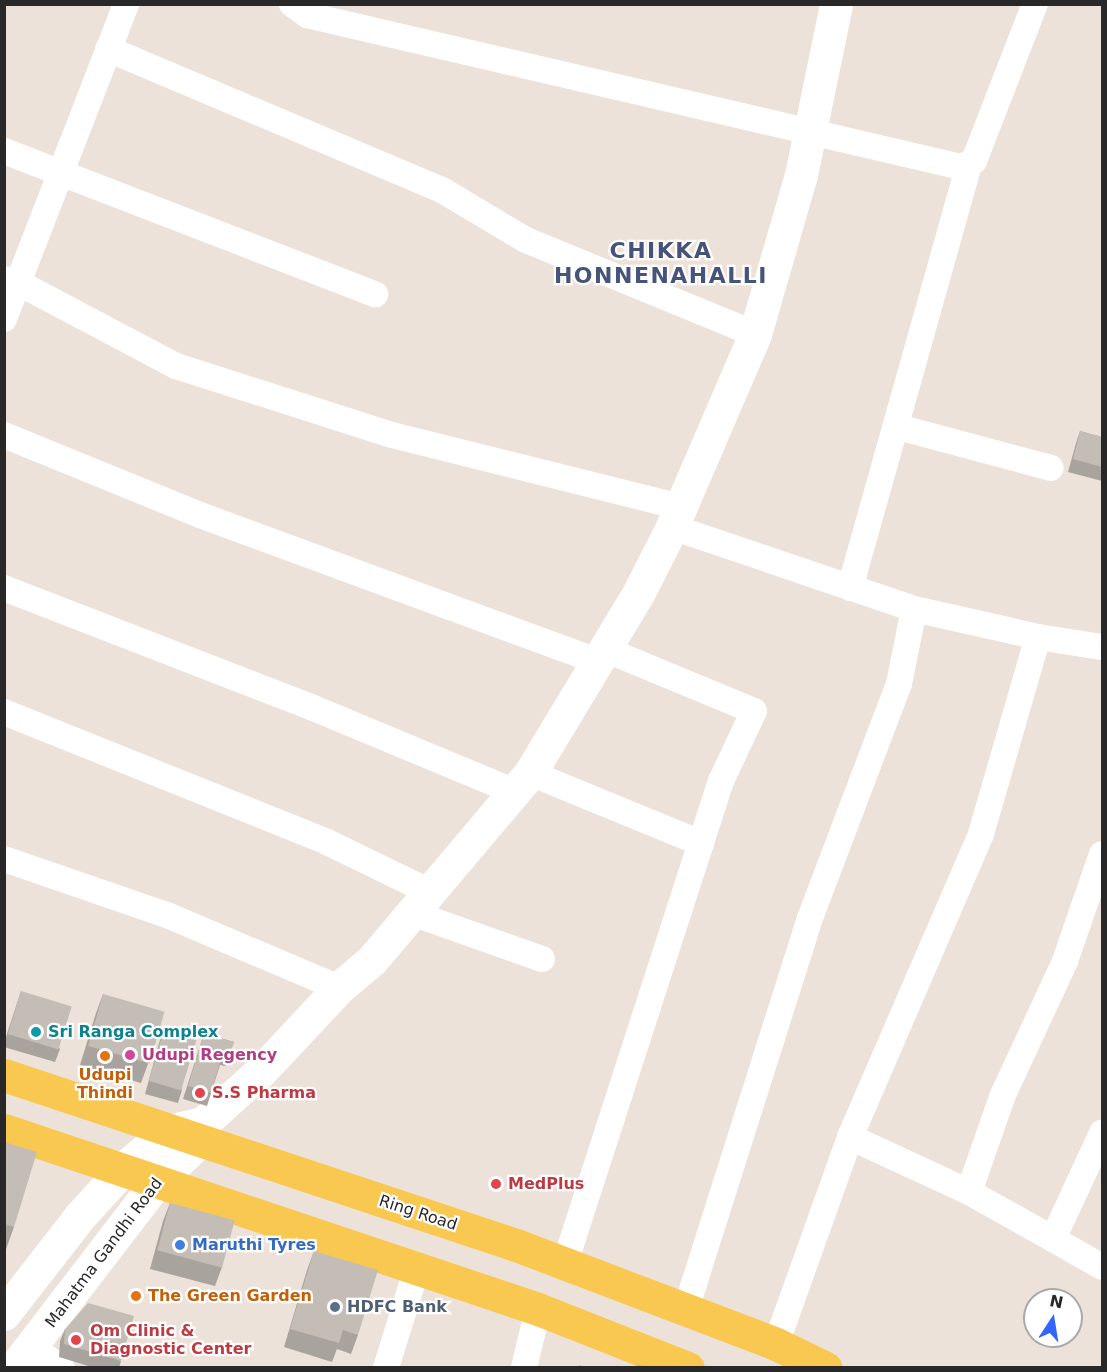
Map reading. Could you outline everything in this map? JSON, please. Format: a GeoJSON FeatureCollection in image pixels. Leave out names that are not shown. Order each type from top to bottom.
{"type":"FeatureCollection","features":[{"type":"Feature","properties":{"kind":"main road","name":"Ring Road"},"geometry":{"type":"LineString","coordinates":[[4,1075],[168,1131],[201,1133],[565,1263],[686,1309],[771,1356],[826,1368]]}},
{"type":"Feature","properties":{"kind":"main road"},"geometry":{"type":"LineString","coordinates":[[4,1130],[125,1167],[538,1309],[688,1368]]}},
{"type":"Feature","properties":{"kind":"main road"},"geometry":{"type":"LineString","coordinates":[[538,1309],[565,1263]]}},
{"type":"Feature","properties":{"kind":"street"},"geometry":{"type":"LineString","coordinates":[[4,319],[12,281],[60,173],[126,4]]}},
{"type":"Feature","properties":{"kind":"street"},"geometry":{"type":"LineString","coordinates":[[292,4],[307,15],[809,133],[968,167]]}},
{"type":"Feature","properties":{"kind":"street","name":"Mahatma Gandhi Road"},"geometry":{"type":"LineString","coordinates":[[23,1358],[159,1179],[339,988],[372,960],[523,783],[600,655],[676,517],[755,334],[809,133],[836,4]]}},
{"type":"Feature","properties":{"kind":"street"},"geometry":{"type":"LineString","coordinates":[[850,588],[898,427],[968,167],[974,161],[1035,4]]}},
{"type":"Feature","properties":{"kind":"street"},"geometry":{"type":"LineString","coordinates":[[108,49],[442,190],[526,240],[755,334]]}},
{"type":"Feature","properties":{"kind":"street"},"geometry":{"type":"LineString","coordinates":[[4,152],[375,294]]}},
{"type":"Feature","properties":{"kind":"street"},"geometry":{"type":"LineString","coordinates":[[12,281],[176,366],[392,435],[676,517],[850,588],[914,609],[1038,637],[1101,640]]}},
{"type":"Feature","properties":{"kind":"street"},"geometry":{"type":"LineString","coordinates":[[898,427],[1051,468]]}},
{"type":"Feature","properties":{"kind":"street"},"geometry":{"type":"LineString","coordinates":[[4,435],[200,515],[754,711],[721,782],[565,1263]]}},
{"type":"Feature","properties":{"kind":"street"},"geometry":{"type":"LineString","coordinates":[[4,588],[311,707],[523,783],[702,843]]}},
{"type":"Feature","properties":{"kind":"street"},"geometry":{"type":"LineString","coordinates":[[686,1309],[810,918],[898,684],[914,609]]}},
{"type":"Feature","properties":{"kind":"street"},"geometry":{"type":"LineString","coordinates":[[771,1356],[850,1137],[981,834],[1038,637]]}},
{"type":"Feature","properties":{"kind":"street"},"geometry":{"type":"LineString","coordinates":[[4,712],[327,842],[421,902],[542,959]]}},
{"type":"Feature","properties":{"kind":"street"},"geometry":{"type":"LineString","coordinates":[[969,1192],[1002,1097],[1065,961],[1102,854]]}},
{"type":"Feature","properties":{"kind":"street"},"geometry":{"type":"LineString","coordinates":[[4,859],[167,915],[339,988]]}},
{"type":"Feature","properties":{"kind":"street","name":"Mahatma Gandhi Road"},"geometry":{"type":"LineString","coordinates":[[4,1314],[80,1216],[125,1167],[168,1131]]}},
{"type":"Feature","properties":{"kind":"street"},"geometry":{"type":"LineString","coordinates":[[1053,1239],[1102,1133]]}},
{"type":"Feature","properties":{"kind":"street"},"geometry":{"type":"LineString","coordinates":[[850,1137],[969,1192],[1102,1267]]}},
{"type":"Feature","properties":{"kind":"street"},"geometry":{"type":"LineString","coordinates":[[386,1368],[417,1268]]}},
{"type":"Feature","properties":{"kind":"street"},"geometry":{"type":"LineString","coordinates":[[524,1368],[538,1309]]}},
{"type":"Feature","properties":{"kind":"street"},"geometry":{"type":"LineString","coordinates":[[23,1358],[62,1368]]}},
{"type":"Feature","properties":{"kind":"building"},"geometry":{"type":"Polygon","coordinates":[[[1080,431],[1102,437],[1102,467],[1073,459],[1080,431]]]}},
{"type":"Feature","properties":{"kind":"building","name":"Sri Ranga Complex"},"geometry":{"type":"Polygon","coordinates":[[[21,991],[72,1006],[59,1050],[8,1034],[21,991]]]}},
{"type":"Feature","properties":{"kind":"building"},"geometry":{"type":"Polygon","coordinates":[[[103,994],[165,1012],[150,1064],[88,1046],[103,994]]]}},
{"type":"Feature","properties":{"kind":"building"},"geometry":{"type":"Polygon","coordinates":[[[164,1030],[197,1040],[181,1091],[149,1081],[164,1030]]]}},
{"type":"Feature","properties":{"kind":"building"},"geometry":{"type":"Polygon","coordinates":[[[204,1033],[234,1042],[230,1054],[223,1052],[211,1093],[188,1086],[204,1033]]]}},
{"type":"Feature","properties":{"kind":"building"},"geometry":{"type":"Polygon","coordinates":[[[4,1142],[37,1152],[14,1227],[7,1225],[4,1232],[4,1142]]]}},
{"type":"Feature","properties":{"kind":"building"},"geometry":{"type":"Polygon","coordinates":[[[170,1203],[235,1220],[222,1268],[157,1250],[170,1203]]]}},
{"type":"Feature","properties":{"kind":"building"},"geometry":{"type":"Polygon","coordinates":[[[314,1251],[378,1270],[358,1335],[343,1330],[339,1343],[290,1329],[314,1251]]]}},
{"type":"Feature","properties":{"kind":"building"},"geometry":{"type":"Polygon","coordinates":[[[88,1303],[134,1316],[121,1361],[64,1344],[65,1329],[88,1303]]]}},
{"type":"Feature","properties":{"kind":"building"},"geometry":{"type":"Polygon","coordinates":[[[637,1364],[651,1368],[636,1368],[637,1364]]]}},
{"type":"Feature","properties":{"kind":"place","name":"Sri Ranga Complex"},"geometry":{"type":"Point","coordinates":[36,1032]}},
{"type":"Feature","properties":{"kind":"place","name":"Udupi Regency"},"geometry":{"type":"Point","coordinates":[130,1055]}},
{"type":"Feature","properties":{"kind":"place","name":"Udupi Thindi"},"geometry":{"type":"Point","coordinates":[105,1056]}},
{"type":"Feature","properties":{"kind":"place","name":"S.S Pharma"},"geometry":{"type":"Point","coordinates":[200,1093]}},
{"type":"Feature","properties":{"kind":"place","name":"MedPlus"},"geometry":{"type":"Point","coordinates":[496,1184]}},
{"type":"Feature","properties":{"kind":"place","name":"Maruthi Tyres"},"geometry":{"type":"Point","coordinates":[180,1245]}},
{"type":"Feature","properties":{"kind":"place","name":"The Green Garden"},"geometry":{"type":"Point","coordinates":[136,1296]}},
{"type":"Feature","properties":{"kind":"place","name":"HDFC Bank"},"geometry":{"type":"Point","coordinates":[335,1307]}},
{"type":"Feature","properties":{"kind":"place","name":"Om Clinic & Diagnostic Center"},"geometry":{"type":"Point","coordinates":[76,1340]}},
{"type":"Feature","properties":{"kind":"district","name":"CHIKKA HONNENAHALLI"},"geometry":{"type":"Point","coordinates":[661,262]}}]}
